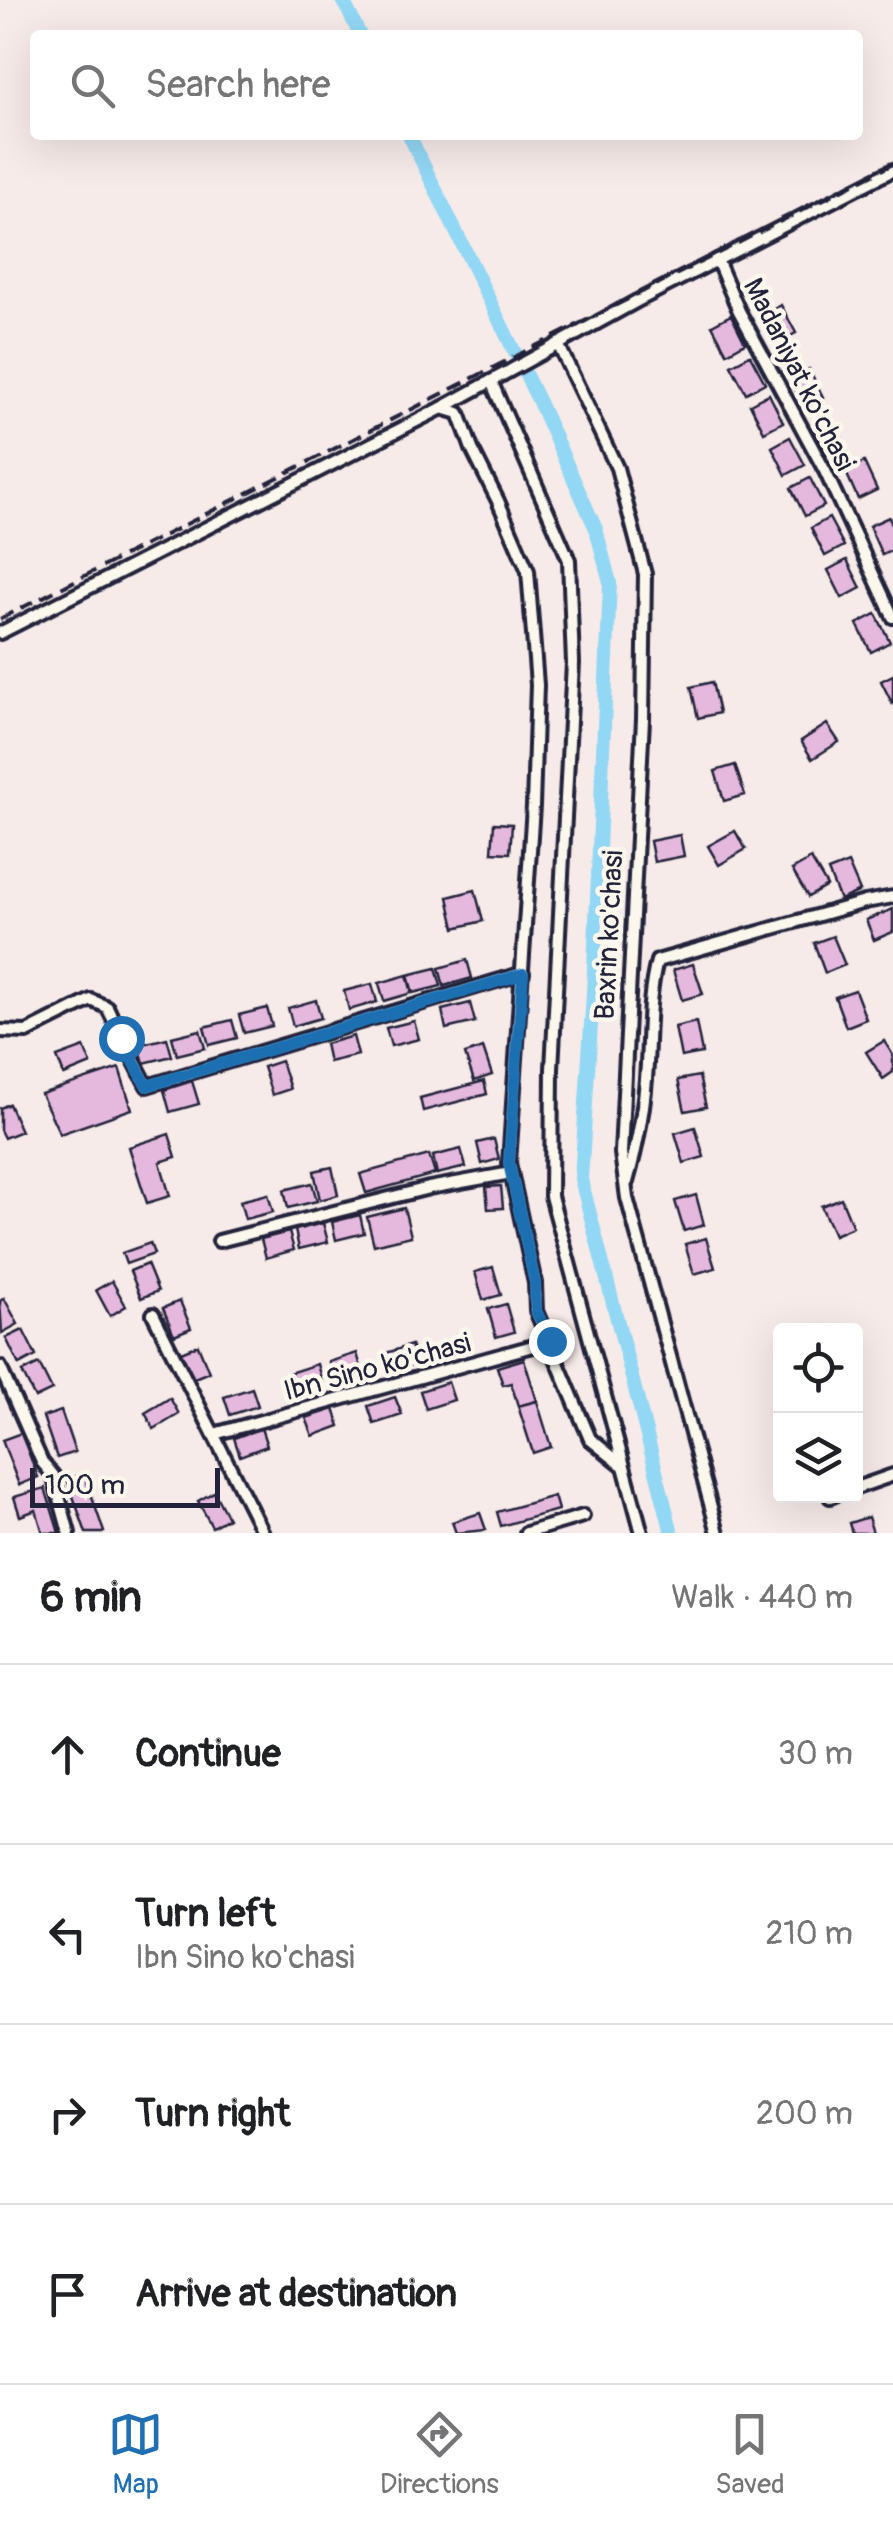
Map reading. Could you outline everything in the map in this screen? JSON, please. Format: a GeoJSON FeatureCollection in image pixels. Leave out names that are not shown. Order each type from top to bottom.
{"type":"FeatureCollection","features":[{"type":"Feature","properties":{"kind":"street"},"geometry":{"type":"LineString","coordinates":[[0,633],[442,408],[893,170]]}},
{"type":"Feature","properties":{"kind":"street","name":"Madaniyat ko'chasi"},"geometry":{"type":"LineString","coordinates":[[717,260],[739,311],[826,471],[893,617]]}},
{"type":"Feature","properties":{"kind":"street","name":"Baxrin ko'chasi"},"geometry":{"type":"LineString","coordinates":[[558,344],[617,468],[645,574],[643,719],[621,1153],[626,1186],[718,1533]]}},
{"type":"Feature","properties":{"kind":"street"},"geometry":{"type":"LineString","coordinates":[[490,381],[569,560],[574,663],[552,1069],[551,1196],[642,1533]]}},
{"type":"Feature","properties":{"kind":"street"},"geometry":{"type":"LineString","coordinates":[[442,408],[459,414],[528,571],[538,685],[511,1173],[535,1283],[536,1311],[590,1439],[621,1464]]}},
{"type":"Feature","properties":{"kind":"street"},"geometry":{"type":"LineString","coordinates":[[626,1186],[639,1138],[647,1066],[648,994],[657,961],[893,897]]}},
{"type":"Feature","properties":{"kind":"street"},"geometry":{"type":"LineString","coordinates":[[0,1031],[27,1032],[91,1000],[108,1007],[147,1086],[523,974]]}},
{"type":"Feature","properties":{"kind":"street"},"geometry":{"type":"LineString","coordinates":[[219,1242],[429,1188],[511,1173]]}},
{"type":"Feature","properties":{"kind":"street"},"geometry":{"type":"LineString","coordinates":[[153,1314],[263,1533]]}},
{"type":"Feature","properties":{"kind":"street","name":"Ibn Sino ko'chasi"},"geometry":{"type":"LineString","coordinates":[[214,1434],[551,1341]]}},
{"type":"Feature","properties":{"kind":"street"},"geometry":{"type":"LineString","coordinates":[[0,1367],[42,1462],[53,1475],[69,1533]]}},
{"type":"Feature","properties":{"kind":"street"},"geometry":{"type":"LineString","coordinates":[[863,1486],[893,1475]]}},
{"type":"Feature","properties":{"kind":"street"},"geometry":{"type":"LineString","coordinates":[[526,1533],[582,1516]]}},
{"type":"Feature","properties":{"kind":"building"},"geometry":{"type":"Polygon","coordinates":[[[781,305],[796,333],[777,343],[763,315],[781,305]]]}},
{"type":"Feature","properties":{"kind":"building"},"geometry":{"type":"Polygon","coordinates":[[[731,315],[745,343],[727,353],[712,325],[731,315]]]}},
{"type":"Feature","properties":{"kind":"building"},"geometry":{"type":"Polygon","coordinates":[[[750,355],[765,383],[746,393],[731,365],[750,355]]]}},
{"type":"Feature","properties":{"kind":"building"},"geometry":{"type":"Polygon","coordinates":[[[809,369],[823,397],[805,407],[790,379],[809,369]]]}},
{"type":"Feature","properties":{"kind":"building"},"geometry":{"type":"Polygon","coordinates":[[[769,394],[783,422],[764,432],[750,404],[769,394]]]}},
{"type":"Feature","properties":{"kind":"building"},"geometry":{"type":"Polygon","coordinates":[[[832,418],[846,446],[827,455],[813,427],[832,418]]]}},
{"type":"Feature","properties":{"kind":"building"},"geometry":{"type":"Polygon","coordinates":[[[790,437],[805,465],[786,475],[772,447],[790,437]]]}},
{"type":"Feature","properties":{"kind":"building"},"geometry":{"type":"Polygon","coordinates":[[[864,462],[877,490],[858,499],[845,470],[864,462]]]}},
{"type":"Feature","properties":{"kind":"building"},"geometry":{"type":"Polygon","coordinates":[[[810,478],[824,506],[805,516],[791,488],[810,478]]]}},
{"type":"Feature","properties":{"kind":"building"},"geometry":{"type":"Polygon","coordinates":[[[889,517],[893,550],[882,555],[869,526],[889,517]]]}},
{"type":"Feature","properties":{"kind":"building"},"geometry":{"type":"Polygon","coordinates":[[[829,518],[844,546],[825,556],[811,528],[829,518]]]}},
{"type":"Feature","properties":{"kind":"building"},"geometry":{"type":"Polygon","coordinates":[[[847,560],[861,588],[842,598],[828,570],[847,560]]]}},
{"type":"Feature","properties":{"kind":"building"},"geometry":{"type":"Polygon","coordinates":[[[876,614],[890,642],[871,652],[857,624],[876,614]]]}},
{"type":"Feature","properties":{"kind":"building"},"geometry":{"type":"Polygon","coordinates":[[[893,675],[893,705],[881,681],[893,675]]]}},
{"type":"Feature","properties":{"kind":"building"},"geometry":{"type":"Polygon","coordinates":[[[712,682],[719,713],[698,718],[691,687],[712,682]]]}},
{"type":"Feature","properties":{"kind":"building"},"geometry":{"type":"Polygon","coordinates":[[[827,724],[839,742],[812,759],[801,741],[827,724]]]}},
{"type":"Feature","properties":{"kind":"building"},"geometry":{"type":"Polygon","coordinates":[[[735,765],[745,795],[724,801],[715,771],[735,765]]]}},
{"type":"Feature","properties":{"kind":"building"},"geometry":{"type":"Polygon","coordinates":[[[494,823],[512,824],[510,853],[492,852],[494,823]]]}},
{"type":"Feature","properties":{"kind":"building"},"geometry":{"type":"Polygon","coordinates":[[[735,831],[746,849],[719,865],[708,846],[735,831]]]}},
{"type":"Feature","properties":{"kind":"building"},"geometry":{"type":"Polygon","coordinates":[[[680,835],[684,856],[654,862],[650,841],[680,835]]]}},
{"type":"Feature","properties":{"kind":"building"},"geometry":{"type":"Polygon","coordinates":[[[811,859],[827,886],[808,897],[792,870],[811,859]]]}},
{"type":"Feature","properties":{"kind":"building"},"geometry":{"type":"Polygon","coordinates":[[[848,863],[860,891],[840,900],[828,871],[848,863]]]}},
{"type":"Feature","properties":{"kind":"building"},"geometry":{"type":"Polygon","coordinates":[[[475,890],[483,921],[455,928],[448,897],[475,890]]]}},
{"type":"Feature","properties":{"kind":"building"},"geometry":{"type":"Polygon","coordinates":[[[893,909],[893,932],[874,940],[866,920],[893,909]]]}},
{"type":"Feature","properties":{"kind":"building"},"geometry":{"type":"Polygon","coordinates":[[[833,936],[845,965],[825,973],[814,943],[833,936]]]}},
{"type":"Feature","properties":{"kind":"building"},"geometry":{"type":"Polygon","coordinates":[[[467,960],[472,978],[444,986],[439,968],[467,960]]]}},
{"type":"Feature","properties":{"kind":"building"},"geometry":{"type":"Polygon","coordinates":[[[693,964],[703,994],[682,1000],[673,970],[693,964]]]}},
{"type":"Feature","properties":{"kind":"building"},"geometry":{"type":"Polygon","coordinates":[[[436,968],[441,986],[413,993],[408,975],[436,968]]]}},
{"type":"Feature","properties":{"kind":"building"},"geometry":{"type":"Polygon","coordinates":[[[407,975],[412,993],[384,1001],[379,983],[407,975]]]}},
{"type":"Feature","properties":{"kind":"building"},"geometry":{"type":"Polygon","coordinates":[[[372,984],[377,1002],[349,1010],[344,991],[372,984]]]}},
{"type":"Feature","properties":{"kind":"building"},"geometry":{"type":"Polygon","coordinates":[[[855,990],[866,1019],[846,1027],[835,997],[855,990]]]}},
{"type":"Feature","properties":{"kind":"building"},"geometry":{"type":"Polygon","coordinates":[[[316,1000],[321,1018],[293,1026],[288,1008],[316,1000]]]}},
{"type":"Feature","properties":{"kind":"building"},"geometry":{"type":"Polygon","coordinates":[[[470,1003],[475,1022],[446,1029],[442,1010],[470,1003]]]}},
{"type":"Feature","properties":{"kind":"building"},"geometry":{"type":"Polygon","coordinates":[[[267,1008],[272,1026],[244,1033],[239,1015],[267,1008]]]}},
{"type":"Feature","properties":{"kind":"building"},"geometry":{"type":"Polygon","coordinates":[[[232,1020],[237,1038],[209,1045],[204,1027],[232,1020]]]}},
{"type":"Feature","properties":{"kind":"building"},"geometry":{"type":"Polygon","coordinates":[[[414,1021],[419,1039],[391,1046],[386,1028],[414,1021]]]}},
{"type":"Feature","properties":{"kind":"building"},"geometry":{"type":"Polygon","coordinates":[[[696,1022],[702,1053],[681,1057],[675,1027],[696,1022]]]}},
{"type":"Feature","properties":{"kind":"building"},"geometry":{"type":"Polygon","coordinates":[[[200,1030],[205,1048],[177,1055],[172,1037],[200,1030]]]}},
{"type":"Feature","properties":{"kind":"building"},"geometry":{"type":"Polygon","coordinates":[[[353,1036],[358,1055],[329,1062],[325,1044],[353,1036]]]}},
{"type":"Feature","properties":{"kind":"building"},"geometry":{"type":"Polygon","coordinates":[[[167,1038],[172,1056],[144,1063],[139,1045],[167,1038]]]}},
{"type":"Feature","properties":{"kind":"building"},"geometry":{"type":"Polygon","coordinates":[[[884,1041],[893,1055],[893,1072],[883,1079],[866,1052],[884,1041]]]}},
{"type":"Feature","properties":{"kind":"building"},"geometry":{"type":"Polygon","coordinates":[[[84,1047],[91,1064],[64,1075],[57,1057],[84,1047]]]}},
{"type":"Feature","properties":{"kind":"building"},"geometry":{"type":"Polygon","coordinates":[[[483,1048],[492,1075],[474,1081],[465,1054],[483,1048]]]}},
{"type":"Feature","properties":{"kind":"building"},"geometry":{"type":"Polygon","coordinates":[[[281,1061],[290,1089],[272,1095],[263,1067],[281,1061]]]}},
{"type":"Feature","properties":{"kind":"building"},"geometry":{"type":"Polygon","coordinates":[[[119,1068],[132,1109],[60,1134],[41,1094],[119,1068]]]}},
{"type":"Feature","properties":{"kind":"building"},"geometry":{"type":"Polygon","coordinates":[[[699,1076],[706,1107],[685,1111],[678,1080],[699,1076]]]}},
{"type":"Feature","properties":{"kind":"building"},"geometry":{"type":"Polygon","coordinates":[[[192,1081],[199,1104],[170,1112],[164,1090],[192,1081]]]}},
{"type":"Feature","properties":{"kind":"building"},"geometry":{"type":"Polygon","coordinates":[[[484,1081],[487,1094],[423,1111],[420,1098],[484,1081]]]}},
{"type":"Feature","properties":{"kind":"building"},"geometry":{"type":"Polygon","coordinates":[[[9,1104],[21,1131],[4,1138],[0,1108],[9,1104]]]}},
{"type":"Feature","properties":{"kind":"building"},"geometry":{"type":"Polygon","coordinates":[[[695,1127],[704,1157],[684,1163],[675,1133],[695,1127]]]}},
{"type":"Feature","properties":{"kind":"building"},"geometry":{"type":"Polygon","coordinates":[[[169,1134],[176,1157],[160,1162],[170,1196],[147,1203],[129,1147],[169,1134]]]}},
{"type":"Feature","properties":{"kind":"building"},"geometry":{"type":"Polygon","coordinates":[[[494,1139],[499,1159],[482,1164],[477,1143],[494,1139]]]}},
{"type":"Feature","properties":{"kind":"building"},"geometry":{"type":"Polygon","coordinates":[[[461,1149],[466,1167],[437,1174],[433,1156],[461,1149]]]}},
{"type":"Feature","properties":{"kind":"building"},"geometry":{"type":"Polygon","coordinates":[[[429,1155],[435,1174],[366,1193],[360,1174],[429,1155]]]}},
{"type":"Feature","properties":{"kind":"building"},"geometry":{"type":"Polygon","coordinates":[[[332,1167],[338,1195],[320,1200],[314,1171],[332,1167]]]}},
{"type":"Feature","properties":{"kind":"building"},"geometry":{"type":"Polygon","coordinates":[[[312,1183],[317,1201],[288,1208],[284,1190],[312,1183]]]}},
{"type":"Feature","properties":{"kind":"building"},"geometry":{"type":"Polygon","coordinates":[[[501,1186],[503,1208],[488,1209],[486,1187],[501,1186]]]}},
{"type":"Feature","properties":{"kind":"building"},"geometry":{"type":"Polygon","coordinates":[[[268,1194],[273,1212],[245,1219],[240,1201],[268,1194]]]}},
{"type":"Feature","properties":{"kind":"building"},"geometry":{"type":"Polygon","coordinates":[[[696,1195],[704,1225],[684,1231],[675,1201],[696,1195]]]}},
{"type":"Feature","properties":{"kind":"building"},"geometry":{"type":"Polygon","coordinates":[[[841,1198],[853,1227],[834,1235],[821,1206],[841,1198]]]}},
{"type":"Feature","properties":{"kind":"building"},"geometry":{"type":"Polygon","coordinates":[[[404,1208],[411,1236],[374,1245],[367,1217],[404,1208]]]}},
{"type":"Feature","properties":{"kind":"building"},"geometry":{"type":"Polygon","coordinates":[[[360,1215],[364,1233],[336,1240],[332,1222],[360,1215]]]}},
{"type":"Feature","properties":{"kind":"building"},"geometry":{"type":"Polygon","coordinates":[[[323,1223],[328,1242],[299,1249],[295,1230],[323,1223]]]}},
{"type":"Feature","properties":{"kind":"building"},"geometry":{"type":"Polygon","coordinates":[[[289,1232],[294,1250],[266,1258],[261,1239],[289,1232]]]}},
{"type":"Feature","properties":{"kind":"building"},"geometry":{"type":"Polygon","coordinates":[[[706,1238],[715,1268],[694,1274],[685,1244],[706,1238]]]}},
{"type":"Feature","properties":{"kind":"building"},"geometry":{"type":"Polygon","coordinates":[[[150,1243],[154,1254],[126,1264],[122,1253],[150,1243]]]}},
{"type":"Feature","properties":{"kind":"building"},"geometry":{"type":"Polygon","coordinates":[[[147,1264],[158,1291],[141,1298],[130,1271],[147,1264]]]}},
{"type":"Feature","properties":{"kind":"building"},"geometry":{"type":"Polygon","coordinates":[[[493,1267],[501,1295],[483,1300],[475,1272],[493,1267]]]}},
{"type":"Feature","properties":{"kind":"building"},"geometry":{"type":"Polygon","coordinates":[[[112,1281],[126,1306],[110,1316],[96,1290],[112,1281]]]}},
{"type":"Feature","properties":{"kind":"building"},"geometry":{"type":"Polygon","coordinates":[[[4,1298],[18,1324],[2,1333],[0,1301],[4,1298]]]}},
{"type":"Feature","properties":{"kind":"building"},"geometry":{"type":"Polygon","coordinates":[[[180,1301],[191,1328],[174,1335],[163,1308],[180,1301]]]}},
{"type":"Feature","properties":{"kind":"building"},"geometry":{"type":"Polygon","coordinates":[[[506,1304],[514,1332],[496,1337],[488,1309],[506,1304]]]}},
{"type":"Feature","properties":{"kind":"building"},"geometry":{"type":"Polygon","coordinates":[[[23,1330],[36,1356],[19,1365],[6,1338],[23,1330]]]}},
{"type":"Feature","properties":{"kind":"building"},"geometry":{"type":"Polygon","coordinates":[[[198,1345],[209,1372],[192,1379],[181,1352],[198,1345]]]}},
{"type":"Feature","properties":{"kind":"building"},"geometry":{"type":"Polygon","coordinates":[[[411,1345],[417,1363],[389,1372],[383,1354],[411,1345]]]}},
{"type":"Feature","properties":{"kind":"building"},"geometry":{"type":"Polygon","coordinates":[[[357,1353],[362,1371],[335,1380],[329,1362],[357,1353]]]}},
{"type":"Feature","properties":{"kind":"building"},"geometry":{"type":"Polygon","coordinates":[[[524,1359],[537,1401],[518,1406],[511,1383],[503,1385],[497,1367],[524,1359]]]}},
{"type":"Feature","properties":{"kind":"building"},"geometry":{"type":"Polygon","coordinates":[[[39,1364],[52,1390],[35,1398],[22,1372],[39,1364]]]}},
{"type":"Feature","properties":{"kind":"building"},"geometry":{"type":"Polygon","coordinates":[[[317,1364],[322,1382],[295,1391],[289,1373],[317,1364]]]}},
{"type":"Feature","properties":{"kind":"building"},"geometry":{"type":"Polygon","coordinates":[[[448,1382],[454,1400],[426,1409],[420,1391],[448,1382]]]}},
{"type":"Feature","properties":{"kind":"building"},"geometry":{"type":"Polygon","coordinates":[[[252,1388],[258,1406],[230,1415],[224,1397],[252,1388]]]}},
{"type":"Feature","properties":{"kind":"building"},"geometry":{"type":"Polygon","coordinates":[[[395,1397],[402,1415],[374,1424],[368,1406],[395,1397]]]}},
{"type":"Feature","properties":{"kind":"building"},"geometry":{"type":"Polygon","coordinates":[[[170,1398],[179,1414],[154,1429],[145,1413],[170,1398]]]}},
{"type":"Feature","properties":{"kind":"building"},"geometry":{"type":"Polygon","coordinates":[[[537,1401],[551,1447],[533,1453],[518,1406],[537,1401]]]}},
{"type":"Feature","properties":{"kind":"building"},"geometry":{"type":"Polygon","coordinates":[[[334,1409],[340,1426],[313,1436],[306,1418],[334,1409]]]}},
{"type":"Feature","properties":{"kind":"building"},"geometry":{"type":"Polygon","coordinates":[[[61,1411],[75,1452],[57,1458],[43,1417],[61,1411]]]}},
{"type":"Feature","properties":{"kind":"building"},"geometry":{"type":"Polygon","coordinates":[[[261,1428],[267,1446],[240,1456],[234,1438],[261,1428]]]}},
{"type":"Feature","properties":{"kind":"building"},"geometry":{"type":"Polygon","coordinates":[[[21,1433],[38,1477],[19,1485],[2,1440],[21,1433]]]}},
{"type":"Feature","properties":{"kind":"building"},"geometry":{"type":"Polygon","coordinates":[[[84,1474],[102,1533],[86,1533],[67,1479],[84,1474]]]}},
{"type":"Feature","properties":{"kind":"building"},"geometry":{"type":"Polygon","coordinates":[[[45,1488],[59,1533],[43,1533],[36,1510],[20,1516],[14,1497],[45,1488]]]}},
{"type":"Feature","properties":{"kind":"building"},"geometry":{"type":"Polygon","coordinates":[[[214,1492],[228,1518],[212,1527],[198,1501],[214,1492]]]}},
{"type":"Feature","properties":{"kind":"building"},"geometry":{"type":"Polygon","coordinates":[[[554,1496],[558,1510],[501,1526],[497,1512],[554,1496]]]}},
{"type":"Feature","properties":{"kind":"building"},"geometry":{"type":"Polygon","coordinates":[[[480,1513],[486,1530],[456,1533],[452,1522],[480,1513]]]}},
{"type":"Feature","properties":{"kind":"building"},"geometry":{"type":"Polygon","coordinates":[[[868,1517],[873,1533],[852,1533],[849,1523],[868,1517]]]}},
{"type":"Feature","properties":{"kind":"waterway"},"geometry":{"type":"LineString","coordinates":[[343,0],[358,30]]}},
{"type":"Feature","properties":{"kind":"waterway"},"geometry":{"type":"LineString","coordinates":[[411,140],[596,529],[610,583],[581,1179],[672,1533]]}},
{"type":"Feature","properties":{"kind":"railway"},"geometry":{"type":"LineString","coordinates":[[0,619],[893,164]]}},
{"type":"Feature","properties":{"kind":"route"},"geometry":{"type":"LineString","coordinates":[[121,1038],[147,1086],[523,974],[509,1163],[535,1283],[536,1311],[551,1341]]}}]}
